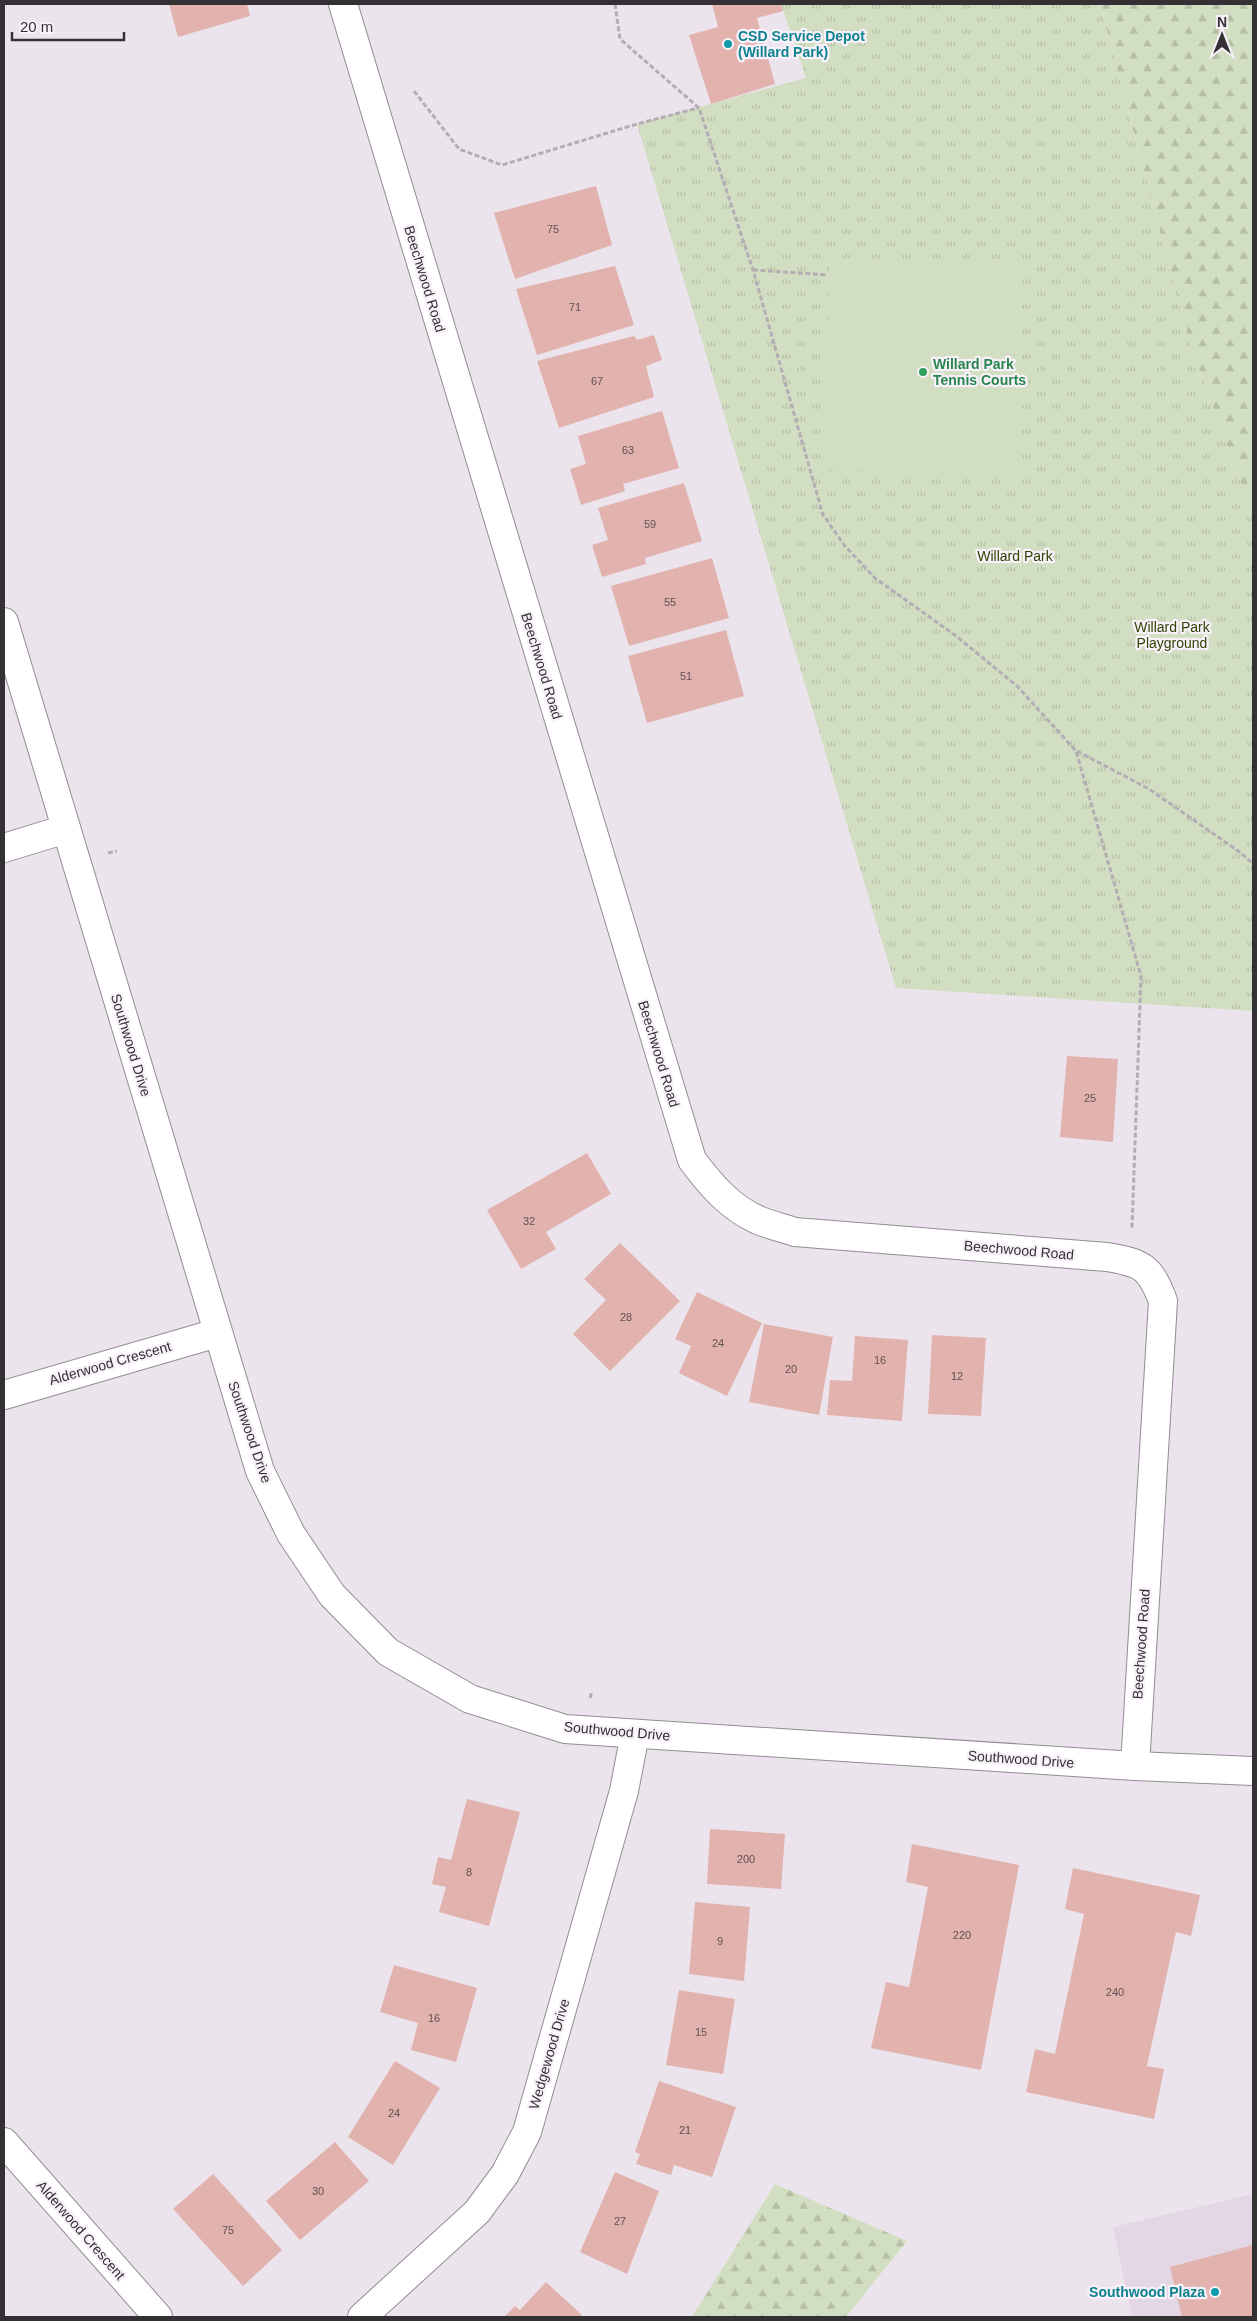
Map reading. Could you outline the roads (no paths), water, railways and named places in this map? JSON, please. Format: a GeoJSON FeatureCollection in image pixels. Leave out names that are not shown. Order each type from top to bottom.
{"type":"FeatureCollection","features":[{"type":"Feature","properties":{"kind":"street","name":"Beechwood Road"},"geometry":{"type":"LineString","coordinates":[[343,4],[692,1160],[710,1184],[729,1202],[758,1220],[796,1232],[1108,1257],[1130,1261],[1145,1269],[1155,1279],[1163,1301],[1135,1766]]}},
{"type":"Feature","properties":{"kind":"street","name":"Southwood Drive"},"geometry":{"type":"LineString","coordinates":[[4,622],[260,1471],[291,1534],[332,1595],[388,1652],[470,1699],[565,1729],[1135,1766],[1253,1771]]}},
{"type":"Feature","properties":{"kind":"street"},"geometry":{"type":"LineString","coordinates":[[4,848],[66,829]]}},
{"type":"Feature","properties":{"kind":"street","name":"Alderwood Crescent"},"geometry":{"type":"LineString","coordinates":[[4,1395],[217,1332]]}},
{"type":"Feature","properties":{"kind":"street","name":"Wedgewood Drive"},"geometry":{"type":"LineString","coordinates":[[362,2317],[477,2212],[505,2174],[527,2132],[624,1791],[635,1734]]}},
{"type":"Feature","properties":{"kind":"street","name":"Alderwood Crescent"},"geometry":{"type":"LineString","coordinates":[[4,2142],[158,2317]]}},
{"type":"Feature","properties":{"kind":"place","name":"CSD Service Depot (Willard Park)"},"geometry":{"type":"Point","coordinates":[728,44]}},
{"type":"Feature","properties":{"kind":"place","name":"Willard Park Tennis Courts"},"geometry":{"type":"Point","coordinates":[923,372]}},
{"type":"Feature","properties":{"kind":"place","name":"Southwood Plaza"},"geometry":{"type":"Point","coordinates":[1215,2292]}},
{"type":"Feature","properties":{"kind":"park label","name":"Willard Park"},"geometry":{"type":"Point","coordinates":[1015,556]}},
{"type":"Feature","properties":{"kind":"park label","name":"Willard Park Playground"},"geometry":{"type":"Point","coordinates":[1172,636]}}]}
